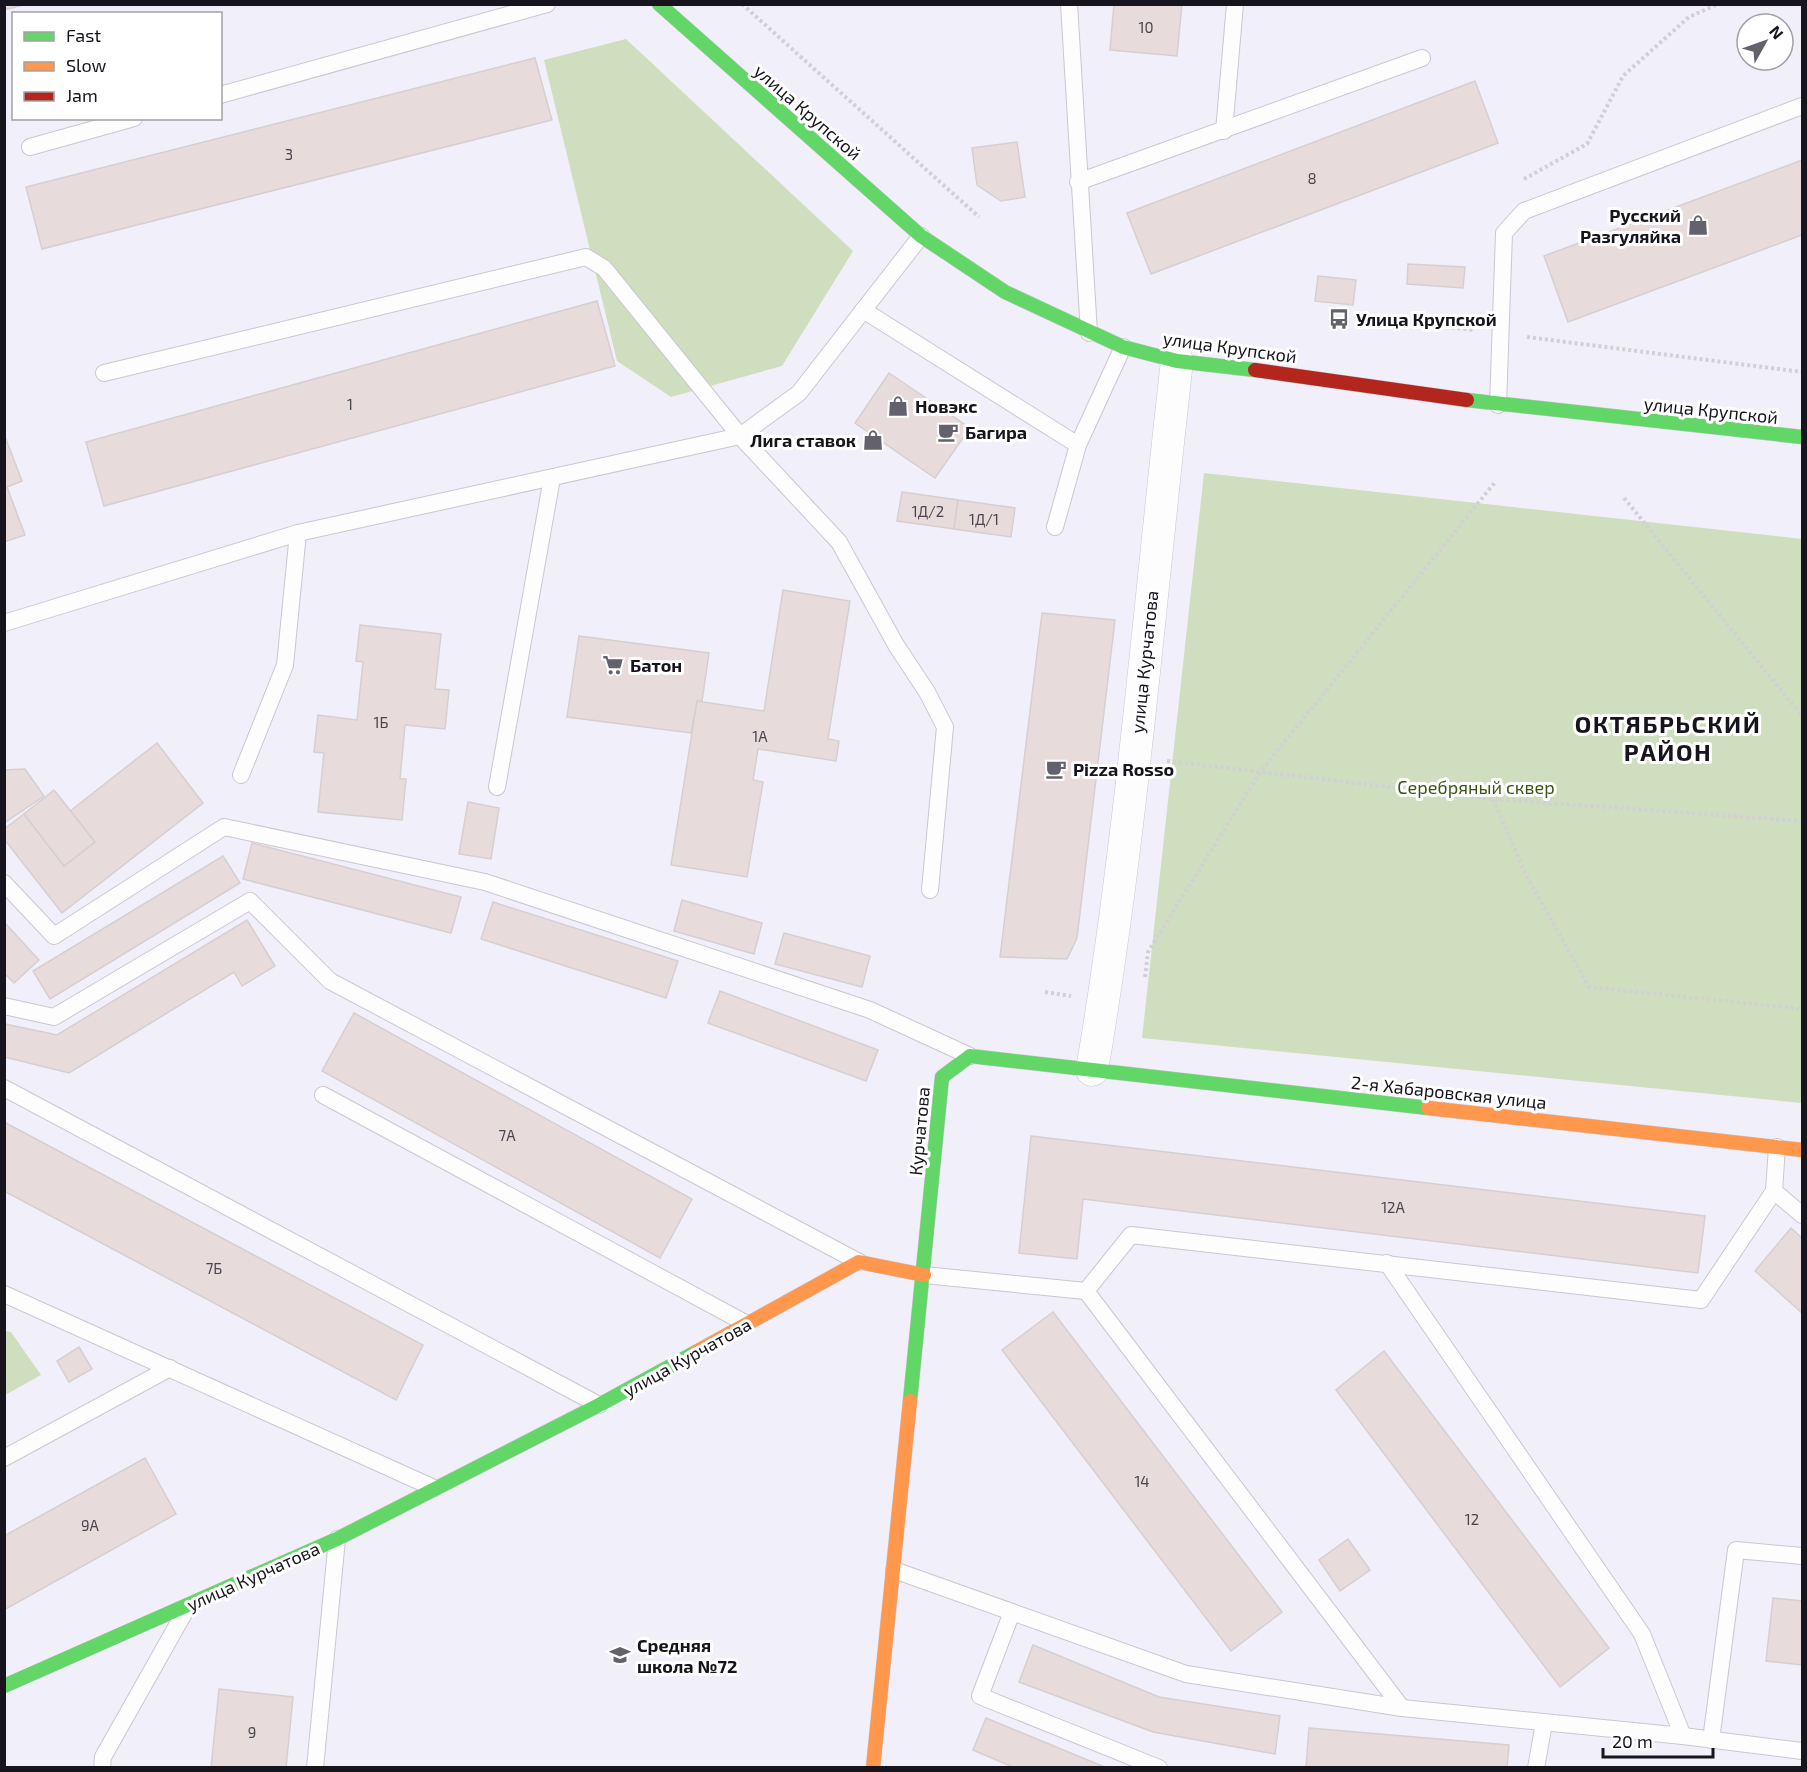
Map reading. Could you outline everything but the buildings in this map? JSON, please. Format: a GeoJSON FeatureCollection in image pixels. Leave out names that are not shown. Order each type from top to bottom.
{"type":"FeatureCollection","features":[{"type":"Feature","properties":{"kind":"street","name":"улица Крупской"},"geometry":{"type":"LineString","coordinates":[[659,4],[921,236],[1005,292],[1122,347],[1177,361],[1332,379],[1498,405],[1803,437]]}},
{"type":"Feature","properties":{"kind":"street","name":"улица Курчатова"},"geometry":{"type":"LineString","coordinates":[[1092,1070],[1104,1001],[1134,758],[1177,361]]}},
{"type":"Feature","properties":{"kind":"street"},"geometry":{"type":"LineString","coordinates":[[970,1056],[1092,1070]]}},
{"type":"Feature","properties":{"kind":"street","name":"Курчатова"},"geometry":{"type":"LineString","coordinates":[[924,1275],[942,1077],[970,1056]]}},
{"type":"Feature","properties":{"kind":"street","name":"2-я Хабаровская улица"},"geometry":{"type":"LineString","coordinates":[[1092,1070],[1803,1150]]}},
{"type":"Feature","properties":{"kind":"street","name":"улица Курчатова"},"geometry":{"type":"LineString","coordinates":[[4,1686],[337,1539],[599,1405],[859,1262]]}},
{"type":"Feature","properties":{"kind":"street"},"geometry":{"type":"LineString","coordinates":[[859,1262],[924,1275],[873,1767]]}},
{"type":"Feature","properties":{"kind":"lane"},"geometry":{"type":"LineString","coordinates":[[222,94],[547,4]]}},
{"type":"Feature","properties":{"kind":"lane"},"geometry":{"type":"LineString","coordinates":[[1069,4],[1078,182],[1089,333]]}},
{"type":"Feature","properties":{"kind":"lane"},"geometry":{"type":"LineString","coordinates":[[1224,131],[1235,4]]}},
{"type":"Feature","properties":{"kind":"lane"},"geometry":{"type":"LineString","coordinates":[[1078,182],[1422,58]]}},
{"type":"Feature","properties":{"kind":"lane"},"geometry":{"type":"LineString","coordinates":[[1498,405],[1504,233],[1524,211],[1803,106]]}},
{"type":"Feature","properties":{"kind":"lane"},"geometry":{"type":"LineString","coordinates":[[30,147],[127,120]]}},
{"type":"Feature","properties":{"kind":"lane"},"geometry":{"type":"LineString","coordinates":[[4,623],[298,533],[740,436],[799,393],[921,236]]}},
{"type":"Feature","properties":{"kind":"lane"},"geometry":{"type":"LineString","coordinates":[[104,373],[586,257],[604,268],[740,436],[839,542],[896,645],[927,692],[945,727],[930,890]]}},
{"type":"Feature","properties":{"kind":"lane"},"geometry":{"type":"LineString","coordinates":[[863,310],[1078,445]]}},
{"type":"Feature","properties":{"kind":"lane"},"geometry":{"type":"LineString","coordinates":[[1054,527],[1078,445],[1122,347]]}},
{"type":"Feature","properties":{"kind":"lane"},"geometry":{"type":"LineString","coordinates":[[497,787],[552,478]]}},
{"type":"Feature","properties":{"kind":"lane"},"geometry":{"type":"LineString","coordinates":[[241,775],[285,665],[298,533]]}},
{"type":"Feature","properties":{"kind":"lane"},"geometry":{"type":"LineString","coordinates":[[4,883],[54,936],[224,827],[485,882],[870,1010],[970,1056]]}},
{"type":"Feature","properties":{"kind":"lane"},"geometry":{"type":"LineString","coordinates":[[4,1006],[54,1017],[250,901],[330,981],[859,1262]]}},
{"type":"Feature","properties":{"kind":"lane"},"geometry":{"type":"LineString","coordinates":[[4,1088],[599,1405]]}},
{"type":"Feature","properties":{"kind":"lane"},"geometry":{"type":"LineString","coordinates":[[323,1095],[747,1324]]}},
{"type":"Feature","properties":{"kind":"lane"},"geometry":{"type":"LineString","coordinates":[[1086,1291],[1131,1235],[1701,1300],[1774,1191],[1777,1147]]}},
{"type":"Feature","properties":{"kind":"lane"},"geometry":{"type":"LineString","coordinates":[[1774,1191],[1803,1215]]}},
{"type":"Feature","properties":{"kind":"lane"},"geometry":{"type":"LineString","coordinates":[[1387,1263],[1642,1634],[1683,1736]]}},
{"type":"Feature","properties":{"kind":"lane"},"geometry":{"type":"LineString","coordinates":[[924,1275],[1086,1291],[1402,1708]]}},
{"type":"Feature","properties":{"kind":"lane"},"geometry":{"type":"LineString","coordinates":[[4,1294],[434,1488]]}},
{"type":"Feature","properties":{"kind":"lane"},"geometry":{"type":"LineString","coordinates":[[4,1458],[170,1368]]}},
{"type":"Feature","properties":{"kind":"lane"},"geometry":{"type":"LineString","coordinates":[[315,1767],[337,1539]]}},
{"type":"Feature","properties":{"kind":"lane"},"geometry":{"type":"LineString","coordinates":[[1711,1740],[1736,1550],[1803,1556]]}},
{"type":"Feature","properties":{"kind":"lane"},"geometry":{"type":"LineString","coordinates":[[894,1569],[1186,1674],[1402,1708],[1683,1736],[1803,1751]]}},
{"type":"Feature","properties":{"kind":"lane"},"geometry":{"type":"LineString","coordinates":[[102,1767],[103,1757],[189,1605]]}},
{"type":"Feature","properties":{"kind":"lane"},"geometry":{"type":"LineString","coordinates":[[1012,1612],[980,1696],[1159,1767]]}},
{"type":"Feature","properties":{"kind":"lane"},"geometry":{"type":"LineString","coordinates":[[1536,1767],[1544,1723]]}},
{"type":"Feature","properties":{"kind":"path"},"geometry":{"type":"LineString","coordinates":[[742,4],[979,217]]}},
{"type":"Feature","properties":{"kind":"path"},"geometry":{"type":"LineString","coordinates":[[1518,183],[1587,144],[1623,76],[1689,17],[1718,4]]}},
{"type":"Feature","properties":{"kind":"path"},"geometry":{"type":"LineString","coordinates":[[1473,330],[1475,318]]}},
{"type":"Feature","properties":{"kind":"path"},"geometry":{"type":"LineString","coordinates":[[1362,319],[1500,333],[1803,372]]}},
{"type":"Feature","properties":{"kind":"path"},"geometry":{"type":"LineString","coordinates":[[1144,985],[1148,952],[1261,771],[1496,481]]}},
{"type":"Feature","properties":{"kind":"path"},"geometry":{"type":"LineString","coordinates":[[1624,498],[1803,716]]}},
{"type":"Feature","properties":{"kind":"path"},"geometry":{"type":"LineString","coordinates":[[1134,758],[1493,798],[1803,821]]}},
{"type":"Feature","properties":{"kind":"path"},"geometry":{"type":"LineString","coordinates":[[1493,798],[1524,873],[1589,987],[1803,1009]]}},
{"type":"Feature","properties":{"kind":"path"},"geometry":{"type":"LineString","coordinates":[[1045,992],[1104,1001]]}},
{"type":"Feature","properties":{"kind":"green space"},"geometry":{"type":"Polygon","coordinates":[[[626,39],[853,251],[782,366],[671,397],[617,361],[544,60],[626,39]]]}},
{"type":"Feature","properties":{"kind":"green space","name":"Серебряный сквер"},"geometry":{"type":"Polygon","coordinates":[[[1204,473],[1802,539],[1802,1103],[1142,1038],[1204,473]]]}},
{"type":"Feature","properties":{"kind":"green space"},"geometry":{"type":"Polygon","coordinates":[[[5,1331],[11,1332],[41,1375],[5,1395],[5,1331]]]}},
{"type":"Feature","properties":{"kind":"traffic: fast"},"geometry":{"type":"LineString","coordinates":[[659,4],[921,236],[1005,292],[1123,347],[1177,361],[1255,370]]}},
{"type":"Feature","properties":{"kind":"traffic: fast"},"geometry":{"type":"LineString","coordinates":[[1467,400],[1802,437]]}},
{"type":"Feature","properties":{"kind":"traffic: fast"},"geometry":{"type":"LineString","coordinates":[[910,1401],[942,1077],[970,1056],[1428,1108]]}},
{"type":"Feature","properties":{"kind":"traffic: fast"},"geometry":{"type":"LineString","coordinates":[[4,1686],[337,1539],[599,1405],[696,1352]]}},
{"type":"Feature","properties":{"kind":"traffic: slow"},"geometry":{"type":"LineString","coordinates":[[1428,1108],[1802,1150]]}},
{"type":"Feature","properties":{"kind":"traffic: slow"},"geometry":{"type":"LineString","coordinates":[[696,1352],[859,1262],[924,1275]]}},
{"type":"Feature","properties":{"kind":"traffic: slow"},"geometry":{"type":"LineString","coordinates":[[873,1768],[910,1401]]}},
{"type":"Feature","properties":{"kind":"traffic: jam"},"geometry":{"type":"LineString","coordinates":[[1255,370],[1467,400]]}},
{"type":"Feature","properties":{"kind":"place","name":"Русский Разгуляйка"},"geometry":{"type":"Point","coordinates":[1698,225]}},
{"type":"Feature","properties":{"kind":"place","name":"Улица Крупской"},"geometry":{"type":"Point","coordinates":[1339,319]}},
{"type":"Feature","properties":{"kind":"place","name":"Новэкс"},"geometry":{"type":"Point","coordinates":[898,406]}},
{"type":"Feature","properties":{"kind":"place","name":"Багира"},"geometry":{"type":"Point","coordinates":[948,432]}},
{"type":"Feature","properties":{"kind":"place","name":"Лига ставок"},"geometry":{"type":"Point","coordinates":[873,440]}},
{"type":"Feature","properties":{"kind":"place","name":"Батон"},"geometry":{"type":"Point","coordinates":[613,665]}},
{"type":"Feature","properties":{"kind":"place","name":"Pizza Rosso"},"geometry":{"type":"Point","coordinates":[1056,769]}},
{"type":"Feature","properties":{"kind":"place","name":"Средняя школа №72"},"geometry":{"type":"Point","coordinates":[620,1655]}},
{"type":"Feature","properties":{"kind":"district","name":"ОКТЯБРЬСКИЙ РАЙОН"},"geometry":{"type":"Point","coordinates":[1668,737]}}]}
